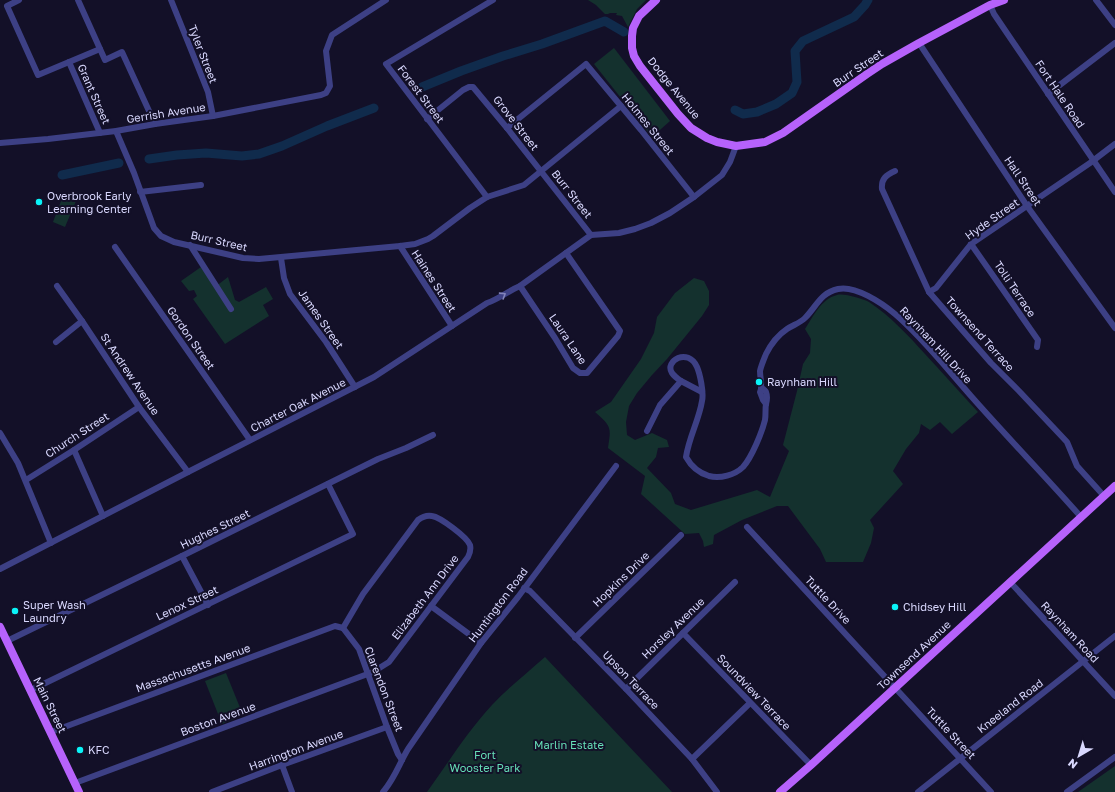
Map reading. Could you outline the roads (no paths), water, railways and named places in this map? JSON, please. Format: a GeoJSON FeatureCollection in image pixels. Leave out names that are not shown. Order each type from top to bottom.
{"type":"FeatureCollection","features":[{"type":"Feature","properties":{"kind":"main road","name":"Dodge Avenue"},"geometry":{"type":"LineString","coordinates":[[656,0],[639,16],[633,28],[632,48],[634,56],[678,114],[691,128],[712,140],[736,146]]}},
{"type":"Feature","properties":{"kind":"main road","name":"Burr Street"},"geometry":{"type":"LineString","coordinates":[[736,146],[765,142],[783,133],[867,74],[918,43],[1004,0]]}},
{"type":"Feature","properties":{"kind":"main road","name":"Townsend Avenue"},"geometry":{"type":"LineString","coordinates":[[780,792],[1115,486]]}},
{"type":"Feature","properties":{"kind":"main road","name":"Main Street"},"geometry":{"type":"LineString","coordinates":[[0,627],[79,792]]}},
{"type":"Feature","properties":{"kind":"street"},"geometry":{"type":"LineString","coordinates":[[19,0],[7,6],[38,75],[100,49]]}},
{"type":"Feature","properties":{"kind":"street"},"geometry":{"type":"LineString","coordinates":[[78,0],[105,60],[122,52],[155,124]]}},
{"type":"Feature","properties":{"kind":"street","name":"Tyler Street"},"geometry":{"type":"LineString","coordinates":[[171,0],[208,92],[213,116]]}},
{"type":"Feature","properties":{"kind":"street","name":"Gerrish Avenue"},"geometry":{"type":"LineString","coordinates":[[0,141],[48,139],[116,131],[213,116],[321,96],[326,93],[330,86],[326,51],[332,35],[386,0]]}},
{"type":"Feature","properties":{"kind":"street","name":"Forest Street"},"geometry":{"type":"LineString","coordinates":[[487,197],[386,64],[493,0]]}},
{"type":"Feature","properties":{"kind":"street"},"geometry":{"type":"LineString","coordinates":[[1096,0],[1115,25]]}},
{"type":"Feature","properties":{"kind":"street","name":"Fort Hale Road"},"geometry":{"type":"LineString","coordinates":[[990,6],[1115,192]]}},
{"type":"Feature","properties":{"kind":"street","name":"Hall Street"},"geometry":{"type":"LineString","coordinates":[[918,43],[1027,206],[1115,328]]}},
{"type":"Feature","properties":{"kind":"street"},"geometry":{"type":"LineString","coordinates":[[1048,94],[1115,43]]}},
{"type":"Feature","properties":{"kind":"street","name":"Grant Street"},"geometry":{"type":"LineString","coordinates":[[69,62],[100,133]]}},
{"type":"Feature","properties":{"kind":"street","name":"Holmes Street"},"geometry":{"type":"LineString","coordinates":[[507,128],[586,64],[622,106],[694,197]]}},
{"type":"Feature","properties":{"kind":"street","name":"Grove Street"},"geometry":{"type":"LineString","coordinates":[[427,119],[463,90],[472,87],[507,128],[540,171]]}},
{"type":"Feature","properties":{"kind":"street"},"geometry":{"type":"LineString","coordinates":[[540,171],[622,106]]}},
{"type":"Feature","properties":{"kind":"street","name":"Burr Street"},"geometry":{"type":"LineString","coordinates":[[116,131],[158,235],[168,240],[190,246],[251,259],[281,258],[400,246],[420,242],[433,236],[487,197],[520,187],[540,171],[591,235],[619,233],[651,223],[670,213],[694,197],[722,175],[730,162],[736,146]]}},
{"type":"Feature","properties":{"kind":"street","name":"Hyde Street"},"geometry":{"type":"LineString","coordinates":[[929,292],[936,288],[971,244],[1093,161],[1115,144]]}},
{"type":"Feature","properties":{"kind":"street","name":"Townsend Terrace"},"geometry":{"type":"LineString","coordinates":[[896,171],[889,174],[885,178],[882,184],[882,189],[929,292],[991,363],[1067,442],[1077,466],[1104,496]]}},
{"type":"Feature","properties":{"kind":"street"},"geometry":{"type":"LineString","coordinates":[[140,192],[201,185]]}},
{"type":"Feature","properties":{"kind":"street","name":"Charter Oak Avenue"},"geometry":{"type":"LineString","coordinates":[[0,569],[374,377],[487,303],[520,286],[591,235]]}},
{"type":"Feature","properties":{"kind":"street","name":"Tolli Terrace"},"geometry":{"type":"LineString","coordinates":[[971,244],[1038,340],[1037,346]]}},
{"type":"Feature","properties":{"kind":"street"},"geometry":{"type":"LineString","coordinates":[[190,246],[231,310]]}},
{"type":"Feature","properties":{"kind":"street","name":"Haines Street"},"geometry":{"type":"LineString","coordinates":[[400,246],[452,326]]}},
{"type":"Feature","properties":{"kind":"street","name":"Gordon Street"},"geometry":{"type":"LineString","coordinates":[[115,248],[250,440]]}},
{"type":"Feature","properties":{"kind":"street","name":"Laura Lane"},"geometry":{"type":"LineString","coordinates":[[520,286],[573,368],[580,373],[587,373],[618,336],[620,331],[566,254]]}},
{"type":"Feature","properties":{"kind":"street","name":"James Street"},"geometry":{"type":"LineString","coordinates":[[281,258],[284,278],[290,294],[326,342],[355,387]]}},
{"type":"Feature","properties":{"kind":"street","name":"St Andrew Avenue"},"geometry":{"type":"LineString","coordinates":[[56,286],[82,321],[139,407],[188,472]]}},
{"type":"Feature","properties":{"kind":"street","name":"Raynham Hill Drive"},"geometry":{"type":"LineString","coordinates":[[702,392],[681,381],[672,373],[670,367],[673,361],[683,356],[694,361],[697,366],[701,383],[703,399],[686,457],[697,470],[711,476],[716,477],[733,474],[743,467],[749,459],[765,418],[767,400],[766,392],[762,388],[760,370],[766,354],[779,336],[804,319],[824,295],[831,291],[844,288],[851,289],[862,293],[894,313],[910,328],[1081,517]]}},
{"type":"Feature","properties":{"kind":"street"},"geometry":{"type":"LineString","coordinates":[[56,342],[82,321]]}},
{"type":"Feature","properties":{"kind":"street"},"geometry":{"type":"LineString","coordinates":[[647,431],[657,409],[681,381]]}},
{"type":"Feature","properties":{"kind":"street","name":"Church Street"},"geometry":{"type":"LineString","coordinates":[[26,480],[139,407]]}},
{"type":"Feature","properties":{"kind":"street"},"geometry":{"type":"LineString","coordinates":[[0,433],[18,463],[26,480],[51,543]]}},
{"type":"Feature","properties":{"kind":"street","name":"Hughes Street"},"geometry":{"type":"LineString","coordinates":[[7,641],[378,459],[433,435]]}},
{"type":"Feature","properties":{"kind":"street"},"geometry":{"type":"LineString","coordinates":[[74,450],[103,516]]}},
{"type":"Feature","properties":{"kind":"street","name":"Huntington Road"},"geometry":{"type":"LineString","coordinates":[[383,792],[393,780],[408,749],[481,644],[616,466]]}},
{"type":"Feature","properties":{"kind":"street","name":"Lenox Street"},"geometry":{"type":"LineString","coordinates":[[31,690],[353,534],[328,484]]}},
{"type":"Feature","properties":{"kind":"street","name":"Elizabeth Ann Drive"},"geometry":{"type":"LineString","coordinates":[[343,628],[362,594],[418,520],[424,516],[437,518],[464,537],[468,542],[470,549],[468,557],[389,662],[367,674]]}},
{"type":"Feature","properties":{"kind":"street","name":"Tuttle Drive"},"geometry":{"type":"LineString","coordinates":[[747,527],[895,688]]}},
{"type":"Feature","properties":{"kind":"street","name":"Hopkins Drive"},"geometry":{"type":"LineString","coordinates":[[575,638],[681,535]]}},
{"type":"Feature","properties":{"kind":"street"},"geometry":{"type":"LineString","coordinates":[[182,556],[208,605]]}},
{"type":"Feature","properties":{"kind":"street","name":"Horsley Avenue"},"geometry":{"type":"LineString","coordinates":[[626,689],[735,582]]}},
{"type":"Feature","properties":{"kind":"street","name":"Raynham Road"},"geometry":{"type":"LineString","coordinates":[[1010,582],[1115,696]]}},
{"type":"Feature","properties":{"kind":"street","name":"Upson Terrace"},"geometry":{"type":"LineString","coordinates":[[524,588],[530,591],[692,758],[717,792]]}},
{"type":"Feature","properties":{"kind":"street"},"geometry":{"type":"LineString","coordinates":[[431,606],[481,644]]}},
{"type":"Feature","properties":{"kind":"street","name":"Massachusetts Avenue"},"geometry":{"type":"LineString","coordinates":[[51,732],[335,626],[343,628]]}},
{"type":"Feature","properties":{"kind":"street","name":"Clarendon Street"},"geometry":{"type":"LineString","coordinates":[[343,628],[359,649],[367,674],[398,754],[402,760]]}},
{"type":"Feature","properties":{"kind":"street","name":"Soundview Terrace"},"geometry":{"type":"LineString","coordinates":[[682,633],[811,765]]}},
{"type":"Feature","properties":{"kind":"street","name":"Kneeland Road"},"geometry":{"type":"LineString","coordinates":[[918,792],[1115,636]]}},
{"type":"Feature","properties":{"kind":"street","name":"Boston Avenue"},"geometry":{"type":"LineString","coordinates":[[75,783],[367,674]]}},
{"type":"Feature","properties":{"kind":"street","name":"Tuttle Street"},"geometry":{"type":"LineString","coordinates":[[895,688],[991,792]]}},
{"type":"Feature","properties":{"kind":"street"},"geometry":{"type":"LineString","coordinates":[[692,758],[750,702]]}},
{"type":"Feature","properties":{"kind":"street","name":"Harrington Avenue"},"geometry":{"type":"LineString","coordinates":[[212,792],[282,765],[388,728]]}},
{"type":"Feature","properties":{"kind":"street"},"geometry":{"type":"LineString","coordinates":[[1066,792],[1115,757]]}},
{"type":"Feature","properties":{"kind":"street"},"geometry":{"type":"LineString","coordinates":[[282,765],[292,792]]}},
{"type":"Feature","properties":{"kind":"waterway"},"geometry":{"type":"LineString","coordinates":[[735,110],[743,114],[757,112],[776,104],[792,93],[797,82],[795,51],[803,41],[854,17],[868,0]]}},
{"type":"Feature","properties":{"kind":"waterway"},"geometry":{"type":"LineString","coordinates":[[422,87],[461,71],[605,21],[624,32]]}},
{"type":"Feature","properties":{"kind":"waterway"},"geometry":{"type":"LineString","coordinates":[[149,159],[206,153],[242,156],[259,154],[374,108]]}},
{"type":"Feature","properties":{"kind":"waterway"},"geometry":{"type":"LineString","coordinates":[[62,175],[119,163]]}},
{"type":"Feature","properties":{"kind":"place","name":"Overbrook Early Learning Center"},"geometry":{"type":"Point","coordinates":[39,202]}},
{"type":"Feature","properties":{"kind":"place","name":"Raynham Hill"},"geometry":{"type":"Point","coordinates":[759,382]}},
{"type":"Feature","properties":{"kind":"place","name":"Chidsey Hill"},"geometry":{"type":"Point","coordinates":[895,607]}},
{"type":"Feature","properties":{"kind":"place","name":"Super Wash Laundry"},"geometry":{"type":"Point","coordinates":[15,611]}},
{"type":"Feature","properties":{"kind":"place","name":"KFC"},"geometry":{"type":"Point","coordinates":[80,750]}},
{"type":"Feature","properties":{"kind":"park label","name":"Marlin Estate"},"geometry":{"type":"Point","coordinates":[569,745]}},
{"type":"Feature","properties":{"kind":"park label","name":"Fort Wooster Park"},"geometry":{"type":"Point","coordinates":[485,761]}}]}
